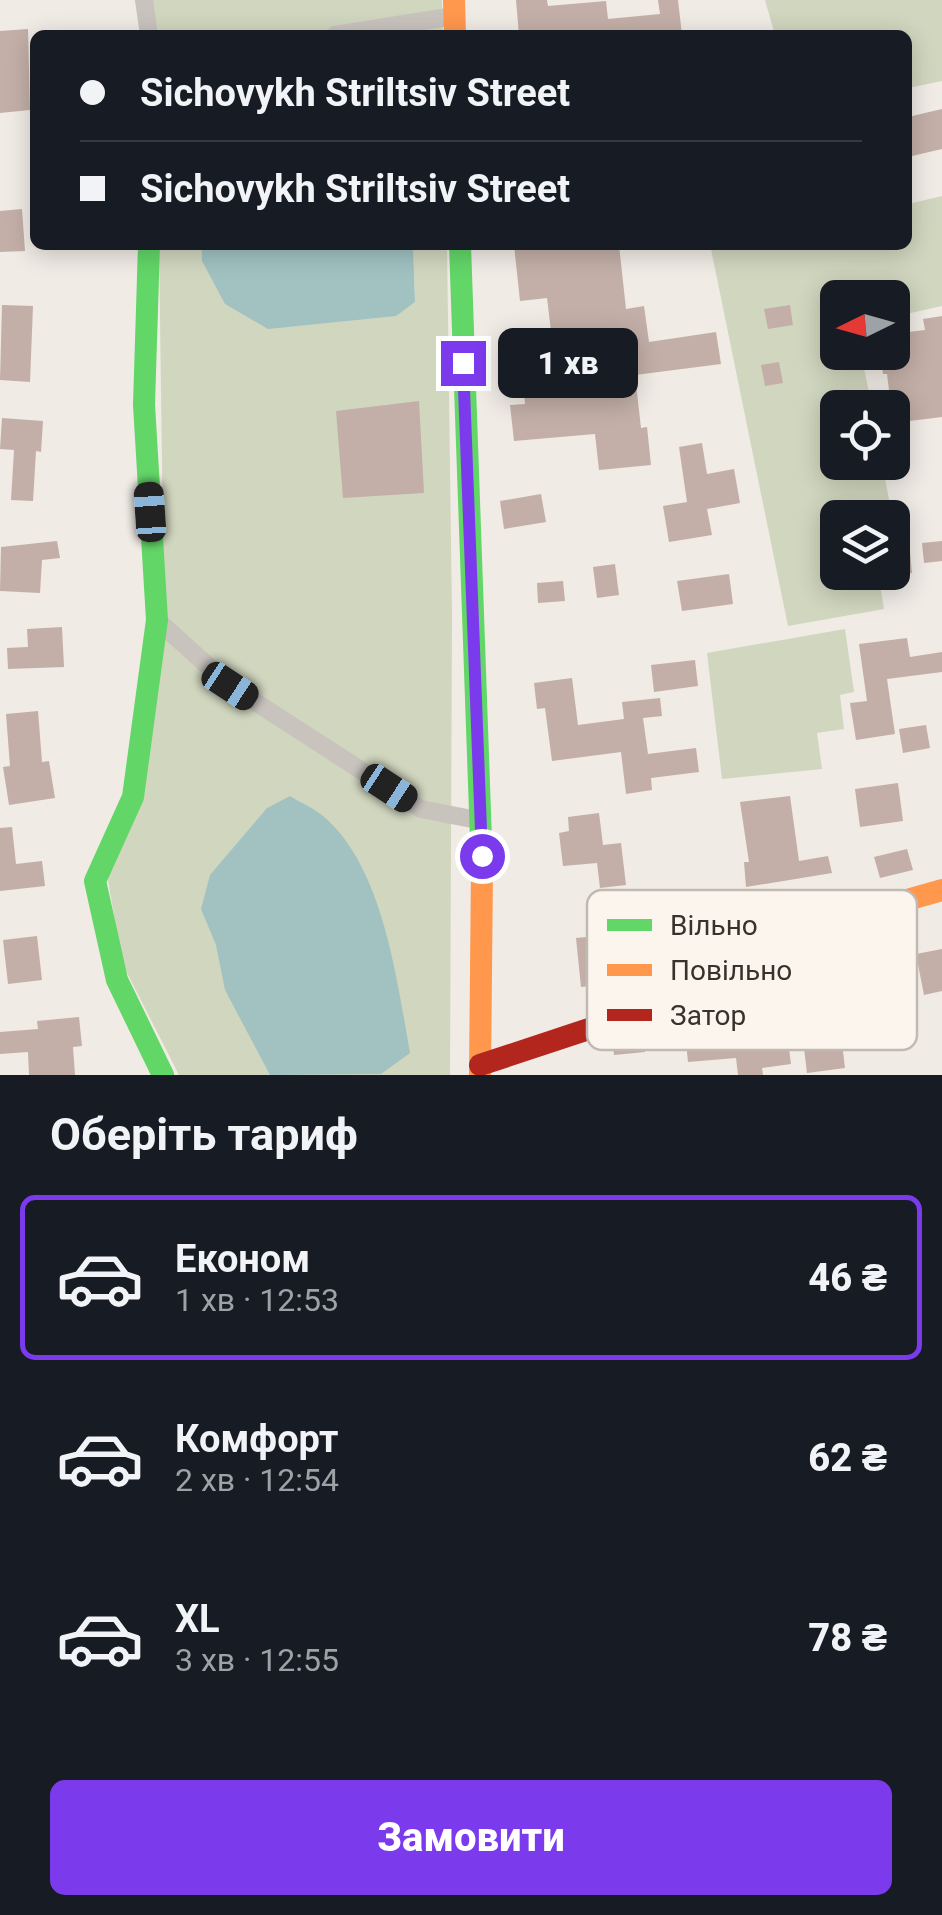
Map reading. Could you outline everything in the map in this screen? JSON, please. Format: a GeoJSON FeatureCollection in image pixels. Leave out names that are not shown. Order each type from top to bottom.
{"type":"FeatureCollection","features":[{"type":"Feature","properties":{"kind":"street"},"geometry":{"type":"LineString","coordinates":[[144,0],[148,30]]}},
{"type":"Feature","properties":{"kind":"street"},"geometry":{"type":"LineString","coordinates":[[368,30],[454,17]]}},
{"type":"Feature","properties":{"kind":"street"},"geometry":{"type":"LineString","coordinates":[[149,250],[144,405],[157,620],[133,797],[96,881],[117,980],[163,1075]]}},
{"type":"Feature","properties":{"kind":"street"},"geometry":{"type":"LineString","coordinates":[[460,250],[482,822],[480,1070],[587,1031]]}},
{"type":"Feature","properties":{"kind":"street"},"geometry":{"type":"LineString","coordinates":[[157,620],[230,686],[421,809],[482,822]]}},
{"type":"Feature","properties":{"kind":"street"},"geometry":{"type":"LineString","coordinates":[[917,897],[942,890]]}},
{"type":"Feature","properties":{"kind":"green space"},"geometry":{"type":"Polygon","coordinates":[[[152,0],[442,0],[443,30],[157,30],[152,0]]]}},
{"type":"Feature","properties":{"kind":"green space"},"geometry":{"type":"Polygon","coordinates":[[[765,0],[942,0],[942,81],[912,87],[912,30],[774,30],[765,0]]]}},
{"type":"Feature","properties":{"kind":"green space"},"geometry":{"type":"Polygon","coordinates":[[[942,196],[942,306],[910,313],[910,280],[820,280],[820,370],[864,370],[869,390],[820,390],[820,480],[885,480],[889,500],[820,500],[820,590],[881,590],[884,609],[788,626],[711,250],[912,250],[912,203],[942,196]]]}},
{"type":"Feature","properties":{"kind":"green space"},"geometry":{"type":"Polygon","coordinates":[[[159,250],[201,250],[202,261],[415,302],[413,250],[447,250],[452,617],[450,1075],[179,1075],[122,963],[108,880],[164,607],[159,250]]]}},
{"type":"Feature","properties":{"kind":"green space"},"geometry":{"type":"Polygon","coordinates":[[[845,629],[854,692],[840,695],[844,729],[817,733],[822,769],[722,779],[707,653],[845,629]]]}},
{"type":"Feature","properties":{"kind":"water"},"geometry":{"type":"Polygon","coordinates":[[[201,250],[413,250],[415,302],[396,316],[268,329],[225,304],[202,261],[201,250]]]}},
{"type":"Feature","properties":{"kind":"water"},"geometry":{"type":"Polygon","coordinates":[[[290,796],[319,813],[343,838],[360,864],[384,926],[410,1053],[381,1074],[270,1075],[225,990],[216,945],[201,909],[210,875],[267,808],[290,796]]]}},
{"type":"Feature","properties":{"kind":"building"},"geometry":{"type":"Polygon","coordinates":[[[516,0],[547,0],[548,6],[606,1],[608,19],[660,14],[658,0],[678,0],[681,30],[519,30],[516,0]]]}},
{"type":"Feature","properties":{"kind":"building"},"geometry":{"type":"Polygon","coordinates":[[[28,29],[30,110],[0,113],[0,31],[28,29]]]}},
{"type":"Feature","properties":{"kind":"building"},"geometry":{"type":"Polygon","coordinates":[[[942,109],[942,149],[912,156],[912,116],[942,109]]]}},
{"type":"Feature","properties":{"kind":"building"},"geometry":{"type":"Polygon","coordinates":[[[22,209],[25,251],[0,252],[0,211],[22,209]]]}},
{"type":"Feature","properties":{"kind":"building"},"geometry":{"type":"Polygon","coordinates":[[[515,250],[620,250],[626,309],[644,306],[649,342],[716,332],[721,364],[635,375],[641,428],[647,427],[651,465],[599,470],[595,434],[514,441],[510,405],[525,404],[521,358],[554,356],[547,298],[520,301],[515,250]]]}},
{"type":"Feature","properties":{"kind":"building"},"geometry":{"type":"Polygon","coordinates":[[[2,305],[33,306],[30,382],[0,380],[2,305]]]}},
{"type":"Feature","properties":{"kind":"building"},"geometry":{"type":"Polygon","coordinates":[[[790,305],[793,325],[768,329],[764,309],[790,305]]]}},
{"type":"Feature","properties":{"kind":"building"},"geometry":{"type":"Polygon","coordinates":[[[942,316],[942,417],[910,421],[910,390],[889,390],[887,374],[882,370],[910,370],[910,332],[925,330],[923,319],[942,316]]]}},
{"type":"Feature","properties":{"kind":"building"},"geometry":{"type":"Polygon","coordinates":[[[779,362],[783,383],[765,386],[761,365],[779,362]]]}},
{"type":"Feature","properties":{"kind":"building"},"geometry":{"type":"Polygon","coordinates":[[[419,401],[424,493],[343,498],[336,411],[419,401]]]}},
{"type":"Feature","properties":{"kind":"building"},"geometry":{"type":"Polygon","coordinates":[[[2,418],[43,421],[41,452],[36,451],[33,501],[11,500],[14,450],[0,449],[2,418]]]}},
{"type":"Feature","properties":{"kind":"building"},"geometry":{"type":"Polygon","coordinates":[[[702,443],[707,474],[734,469],[740,503],[707,509],[712,535],[669,542],[663,506],[687,502],[679,447],[702,443]]]}},
{"type":"Feature","properties":{"kind":"building"},"geometry":{"type":"Polygon","coordinates":[[[541,494],[546,522],[504,529],[500,501],[541,494]]]}},
{"type":"Feature","properties":{"kind":"building"},"geometry":{"type":"Polygon","coordinates":[[[57,541],[60,558],[42,560],[40,593],[0,591],[1,547],[57,541]]]}},
{"type":"Feature","properties":{"kind":"building"},"geometry":{"type":"Polygon","coordinates":[[[942,541],[942,561],[924,563],[922,543],[942,541]]]}},
{"type":"Feature","properties":{"kind":"building"},"geometry":{"type":"Polygon","coordinates":[[[615,564],[619,595],[597,598],[593,567],[615,564]]]}},
{"type":"Feature","properties":{"kind":"building"},"geometry":{"type":"Polygon","coordinates":[[[729,574],[733,604],[682,611],[677,581],[729,574]]]}},
{"type":"Feature","properties":{"kind":"building"},"geometry":{"type":"Polygon","coordinates":[[[563,581],[565,601],[538,603],[537,583],[563,581]]]}},
{"type":"Feature","properties":{"kind":"building"},"geometry":{"type":"Polygon","coordinates":[[[62,627],[64,667],[8,669],[7,648],[28,647],[27,629],[62,627]]]}},
{"type":"Feature","properties":{"kind":"building"},"geometry":{"type":"Polygon","coordinates":[[[907,638],[910,657],[942,652],[942,672],[887,679],[895,734],[856,740],[850,703],[867,701],[859,644],[907,638]]]}},
{"type":"Feature","properties":{"kind":"building"},"geometry":{"type":"Polygon","coordinates":[[[695,660],[698,686],[654,692],[651,665],[695,660]]]}},
{"type":"Feature","properties":{"kind":"building"},"geometry":{"type":"Polygon","coordinates":[[[572,678],[578,725],[624,719],[622,702],[660,698],[662,716],[643,718],[648,754],[696,748],[699,772],[651,778],[652,790],[626,794],[621,752],[552,761],[545,708],[537,709],[534,683],[572,678]]]}},
{"type":"Feature","properties":{"kind":"building"},"geometry":{"type":"Polygon","coordinates":[[[38,711],[42,762],[49,761],[55,798],[9,805],[3,767],[10,766],[6,714],[38,711]]]}},
{"type":"Feature","properties":{"kind":"building"},"geometry":{"type":"Polygon","coordinates":[[[926,725],[930,748],[903,753],[899,729],[926,725]]]}},
{"type":"Feature","properties":{"kind":"building"},"geometry":{"type":"Polygon","coordinates":[[[898,783],[903,821],[860,827],[855,789],[898,783]]]}},
{"type":"Feature","properties":{"kind":"building"},"geometry":{"type":"Polygon","coordinates":[[[790,796],[799,861],[828,856],[832,873],[746,887],[744,862],[749,862],[740,802],[790,796]]]}},
{"type":"Feature","properties":{"kind":"building"},"geometry":{"type":"Polygon","coordinates":[[[599,813],[603,845],[621,843],[626,885],[600,888],[597,863],[563,866],[559,833],[569,831],[568,817],[599,813]]]}},
{"type":"Feature","properties":{"kind":"building"},"geometry":{"type":"Polygon","coordinates":[[[12,827],[16,864],[42,861],[45,886],[0,891],[0,828],[12,827]]]}},
{"type":"Feature","properties":{"kind":"building"},"geometry":{"type":"Polygon","coordinates":[[[907,849],[913,870],[880,878],[874,857],[907,849]]]}},
{"type":"Feature","properties":{"kind":"building"},"geometry":{"type":"Polygon","coordinates":[[[37,936],[42,980],[8,984],[3,940],[37,936]]]}},
{"type":"Feature","properties":{"kind":"building"},"geometry":{"type":"Polygon","coordinates":[[[587,937],[587,986],[581,987],[576,938],[587,937]]]}},
{"type":"Feature","properties":{"kind":"building"},"geometry":{"type":"Polygon","coordinates":[[[942,949],[942,991],[924,995],[917,954],[942,949]]]}},
{"type":"Feature","properties":{"kind":"building"},"geometry":{"type":"Polygon","coordinates":[[[79,1017],[82,1046],[73,1047],[75,1075],[29,1075],[28,1052],[0,1054],[0,1032],[38,1029],[37,1021],[79,1017]]]}},
{"type":"Feature","properties":{"kind":"building"},"geometry":{"type":"Polygon","coordinates":[[[613,1050],[645,1050],[645,1052],[614,1055],[613,1050]]]}},
{"type":"Feature","properties":{"kind":"building"},"geometry":{"type":"Polygon","coordinates":[[[687,1050],[789,1050],[791,1064],[762,1068],[763,1075],[738,1075],[736,1058],[688,1062],[687,1050]]]}},
{"type":"Feature","properties":{"kind":"building"},"geometry":{"type":"Polygon","coordinates":[[[804,1050],[843,1050],[845,1068],[807,1073],[804,1050]]]}},
{"type":"Feature","properties":{"kind":"traffic: fast"},"geometry":{"type":"LineString","coordinates":[[149,250],[144,405],[157,620],[133,797],[95,881],[117,980],[163,1075]]}},
{"type":"Feature","properties":{"kind":"traffic: fast"},"geometry":{"type":"LineString","coordinates":[[460,250],[482,869]]}},
{"type":"Feature","properties":{"kind":"traffic: slow"},"geometry":{"type":"LineString","coordinates":[[454,0],[455,30]]}},
{"type":"Feature","properties":{"kind":"traffic: slow"},"geometry":{"type":"LineString","coordinates":[[480,1075],[482,869]]}},
{"type":"Feature","properties":{"kind":"traffic: slow"},"geometry":{"type":"LineString","coordinates":[[917,897],[942,890]]}},
{"type":"Feature","properties":{"kind":"traffic: jam"},"geometry":{"type":"LineString","coordinates":[[480,1065],[587,1030]]}},
{"type":"Feature","properties":{"kind":"route"},"geometry":{"type":"LineString","coordinates":[[463,363],[482,856]]}}]}
